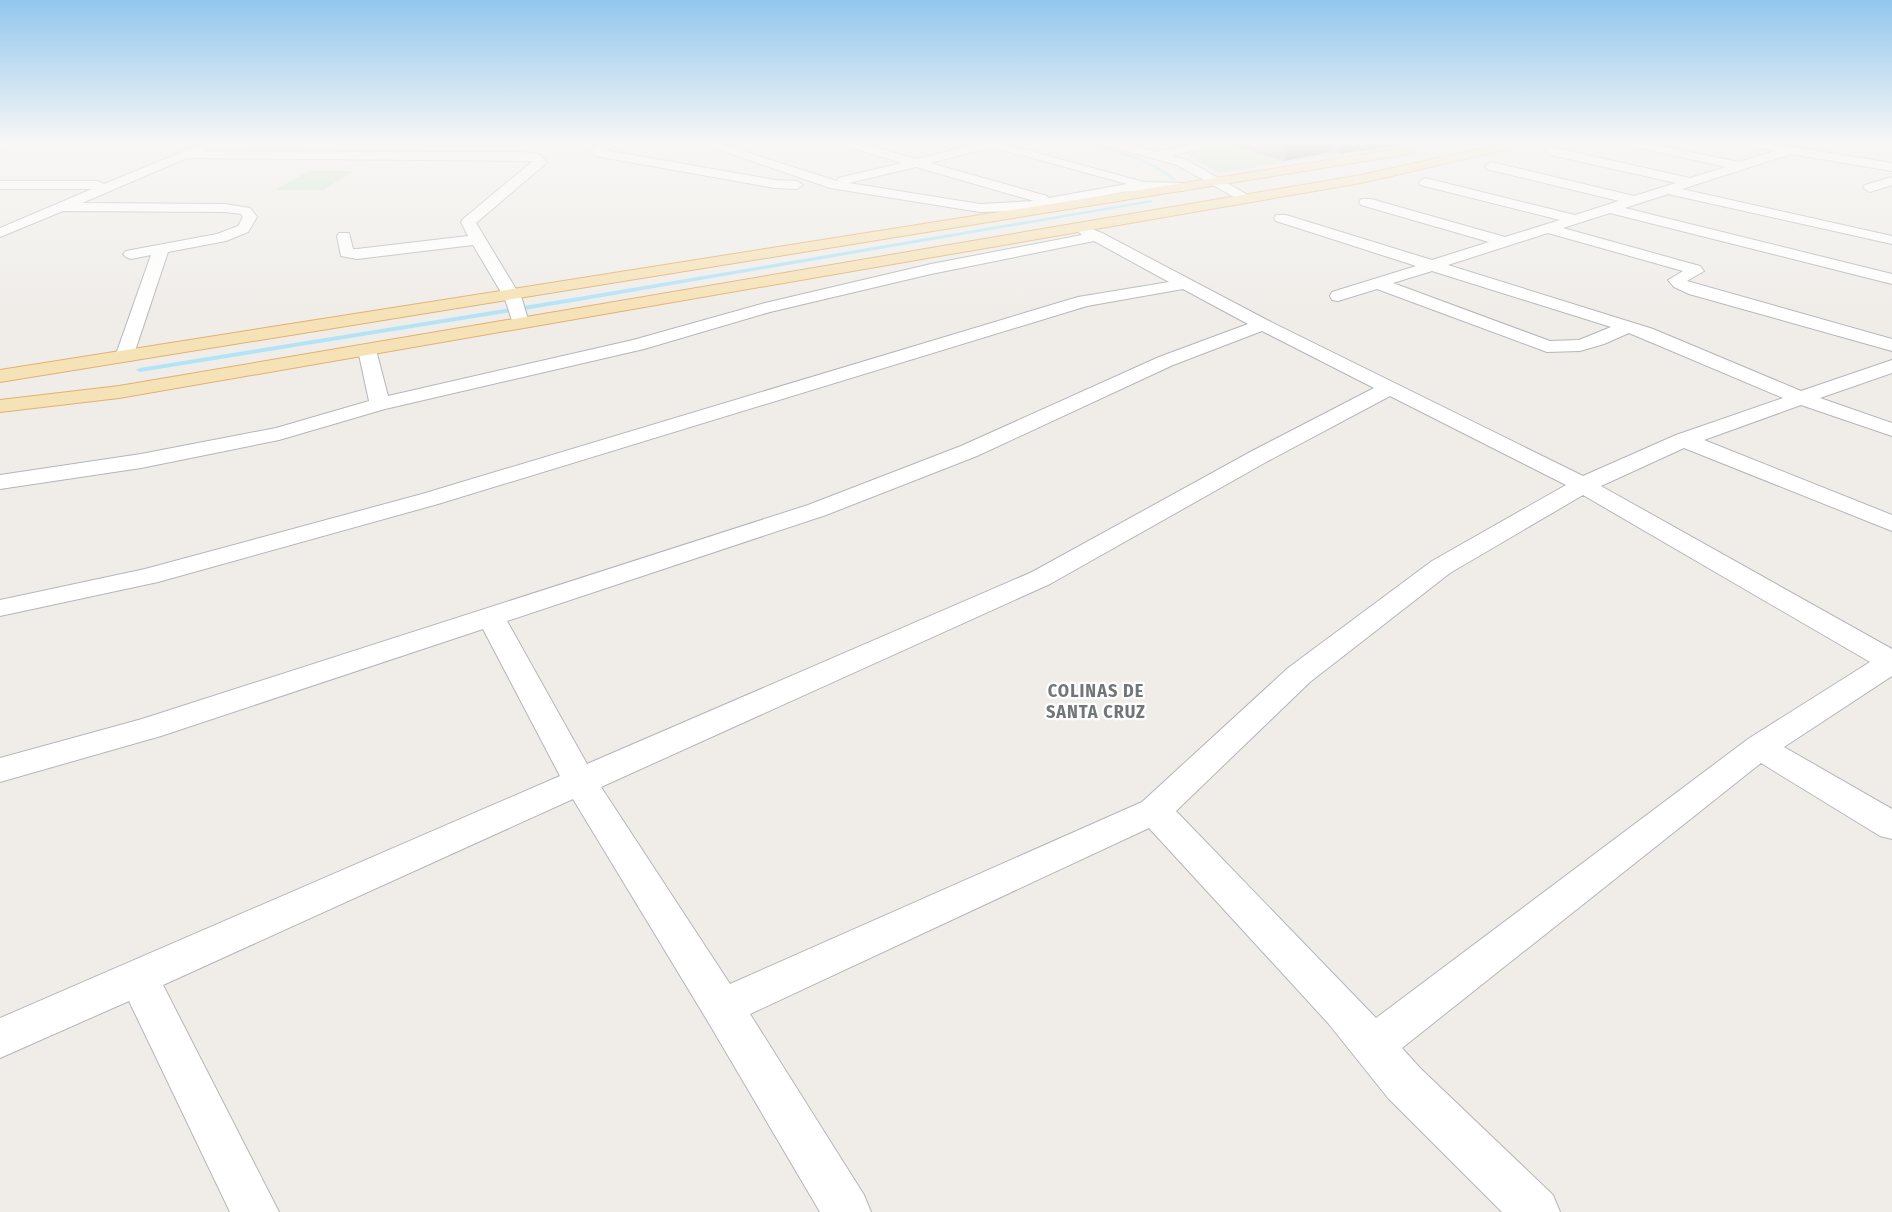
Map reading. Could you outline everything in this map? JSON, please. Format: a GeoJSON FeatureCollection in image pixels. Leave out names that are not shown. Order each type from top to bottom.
{"type":"FeatureCollection","features":[{"type":"Feature","properties":{"kind":"main road"},"geometry":{"type":"LineString","coordinates":[[0,406],[119,392],[367,350],[516,309],[1119,199]]}},
{"type":"Feature","properties":{"kind":"main road"},"geometry":{"type":"LineString","coordinates":[[0,376],[124,357],[516,309],[742,285],[1089,232],[1248,199]]}},
{"type":"Feature","properties":{"kind":"street"},"geometry":{"type":"LineString","coordinates":[[3,230],[79,199]]}},
{"type":"Feature","properties":{"kind":"street"},"geometry":{"type":"LineString","coordinates":[[496,199],[468,222],[476,240],[516,309]]}},
{"type":"Feature","properties":{"kind":"street"},"geometry":{"type":"LineString","coordinates":[[921,199],[980,208],[1005,208],[1072,199]]}},
{"type":"Feature","properties":{"kind":"street"},"geometry":{"type":"LineString","coordinates":[[1041,199],[1053,202]]}},
{"type":"Feature","properties":{"kind":"street"},"geometry":{"type":"LineString","coordinates":[[1491,199],[1574,219]]}},
{"type":"Feature","properties":{"kind":"street"},"geometry":{"type":"LineString","coordinates":[[1627,199],[1633,200]]}},
{"type":"Feature","properties":{"kind":"street"},"geometry":{"type":"LineString","coordinates":[[1338,296],[1638,199]]}},
{"type":"Feature","properties":{"kind":"street"},"geometry":{"type":"LineString","coordinates":[[1705,199],[1892,240]]}},
{"type":"Feature","properties":{"kind":"street"},"geometry":{"type":"LineString","coordinates":[[1366,202],[1504,242]]}},
{"type":"Feature","properties":{"kind":"street"},"geometry":{"type":"LineString","coordinates":[[59,207],[224,208],[245,211],[250,217],[244,228],[221,238],[131,254]]}},
{"type":"Feature","properties":{"kind":"street"},"geometry":{"type":"LineString","coordinates":[[1609,208],[1892,279]]}},
{"type":"Feature","properties":{"kind":"street"},"geometry":{"type":"LineString","coordinates":[[1281,218],[1646,333],[1802,399],[1892,430]]}},
{"type":"Feature","properties":{"kind":"street"},"geometry":{"type":"LineString","coordinates":[[1547,228],[1694,269],[1696,271],[1676,280],[1680,284],[1696,290],[1892,345]]}},
{"type":"Feature","properties":{"kind":"street"},"geometry":{"type":"LineString","coordinates":[[0,482],[141,461],[279,434],[380,404],[637,345],[765,308],[1089,232],[1263,325],[1582,485],[1892,662],[1759,747],[1406,1022],[1372,1045]]}},
{"type":"Feature","properties":{"kind":"street"},"geometry":{"type":"LineString","coordinates":[[344,236],[346,253],[357,254],[476,240]]}},
{"type":"Feature","properties":{"kind":"street"},"geometry":{"type":"LineString","coordinates":[[124,357],[161,249]]}},
{"type":"Feature","properties":{"kind":"street"},"geometry":{"type":"LineString","coordinates":[[1377,283],[1547,346],[1582,348],[1627,327]]}},
{"type":"Feature","properties":{"kind":"street"},"geometry":{"type":"LineString","coordinates":[[0,608],[149,576],[430,499],[1084,301],[1185,284]]}},
{"type":"Feature","properties":{"kind":"street"},"geometry":{"type":"LineString","coordinates":[[742,285],[765,308]]}},
{"type":"Feature","properties":{"kind":"street"},"geometry":{"type":"LineString","coordinates":[[0,770],[150,728],[817,510],[969,451],[1166,361],[1263,325]]}},
{"type":"Feature","properties":{"kind":"street"},"geometry":{"type":"LineString","coordinates":[[367,350],[380,404]]}},
{"type":"Feature","properties":{"kind":"street"},"geometry":{"type":"LineString","coordinates":[[722,1007],[1154,811],[1299,675],[1442,567],[1582,485],[1684,440],[1892,366]]}},
{"type":"Feature","properties":{"kind":"street"},"geometry":{"type":"LineString","coordinates":[[0,1038],[1041,578],[1260,456],[1390,388]]}},
{"type":"Feature","properties":{"kind":"street"},"geometry":{"type":"LineString","coordinates":[[1684,440],[1892,524]]}},
{"type":"Feature","properties":{"kind":"street"},"geometry":{"type":"LineString","coordinates":[[491,617],[580,782],[722,1007],[847,1212]]}},
{"type":"Feature","properties":{"kind":"street"},"geometry":{"type":"LineString","coordinates":[[1759,747],[1892,826]]}},
{"type":"Feature","properties":{"kind":"street"},"geometry":{"type":"LineString","coordinates":[[1154,811],[1343,1010],[1404,1083],[1536,1212]]}},
{"type":"Feature","properties":{"kind":"street"},"geometry":{"type":"LineString","coordinates":[[138,978],[255,1212]]}},
{"type":"Feature","properties":{"kind":"waterway"},"geometry":{"type":"LineString","coordinates":[[140,370],[579,299],[1151,201]]}},
{"type":"Feature","properties":{"kind":"district","name":"COLINAS DE SANTA CRUZ"},"geometry":{"type":"Point","coordinates":[1096,701]}}]}
